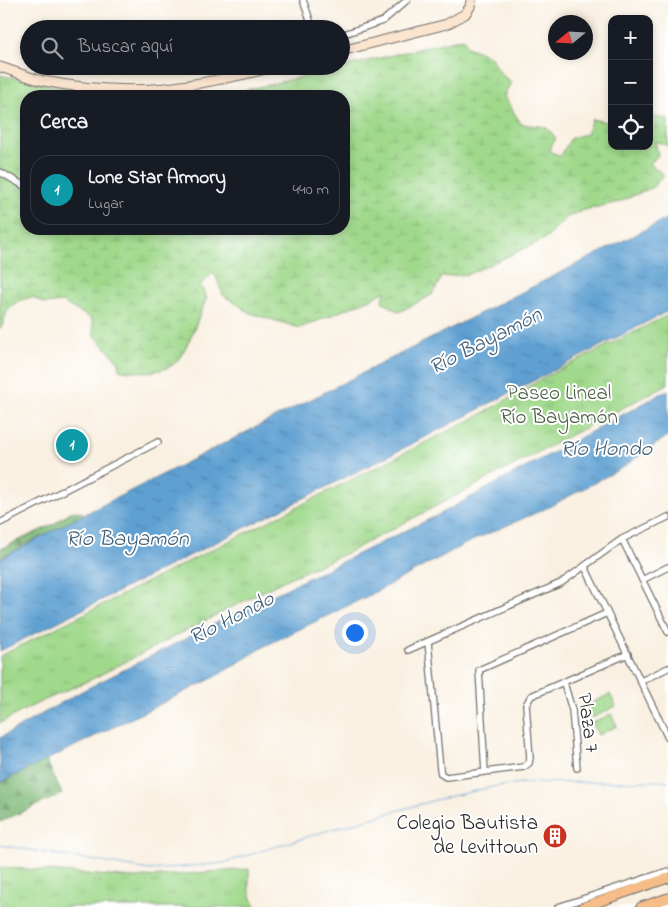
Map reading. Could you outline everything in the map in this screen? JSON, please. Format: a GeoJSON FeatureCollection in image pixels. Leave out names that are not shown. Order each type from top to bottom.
{"type":"FeatureCollection","features":[{"type":"Feature","properties":{"kind":"main road"},"geometry":{"type":"LineString","coordinates":[[583,907],[668,878]]}},
{"type":"Feature","properties":{"kind":"main road"},"geometry":{"type":"LineString","coordinates":[[641,907],[668,898]]}},
{"type":"Feature","properties":{"kind":"street"},"geometry":{"type":"LineString","coordinates":[[302,0],[310,20]]}},
{"type":"Feature","properties":{"kind":"street"},"geometry":{"type":"LineString","coordinates":[[350,32],[383,21],[406,0]]}},
{"type":"Feature","properties":{"kind":"street"},"geometry":{"type":"LineString","coordinates":[[350,49],[447,24],[465,14],[470,7],[471,0]]}},
{"type":"Feature","properties":{"kind":"street"},"geometry":{"type":"LineString","coordinates":[[0,66],[20,73]]}},
{"type":"Feature","properties":{"kind":"street"},"geometry":{"type":"LineString","coordinates":[[27,75],[42,80],[92,89],[118,90],[186,87],[239,75]]}},
{"type":"Feature","properties":{"kind":"street"},"geometry":{"type":"LineString","coordinates":[[0,172],[20,184]]}},
{"type":"Feature","properties":{"kind":"street"},"geometry":{"type":"LineString","coordinates":[[0,523],[158,442]]}},
{"type":"Feature","properties":{"kind":"street"},"geometry":{"type":"LineString","coordinates":[[408,650],[561,583],[622,539],[668,517]]}},
{"type":"Feature","properties":{"kind":"street"},"geometry":{"type":"LineString","coordinates":[[622,539],[642,580],[665,618],[668,632]]}},
{"type":"Feature","properties":{"kind":"street"},"geometry":{"type":"LineString","coordinates":[[585,567],[668,738]]}},
{"type":"Feature","properties":{"kind":"street"},"geometry":{"type":"LineString","coordinates":[[642,580],[668,567]]}},
{"type":"Feature","properties":{"kind":"street"},"geometry":{"type":"LineString","coordinates":[[485,772],[479,670],[607,613]]}},
{"type":"Feature","properties":{"kind":"street"},"geometry":{"type":"LineString","coordinates":[[428,642],[442,774],[446,777],[524,767],[529,763],[527,700],[531,696],[628,654]]}},
{"type":"Feature","properties":{"kind":"street"},"geometry":{"type":"LineString","coordinates":[[641,681],[668,668]]}},
{"type":"Feature","properties":{"kind":"street","name":"Plaza 7"},"geometry":{"type":"LineString","coordinates":[[564,682],[572,710],[577,768]]}},
{"type":"Feature","properties":{"kind":"street"},"geometry":{"type":"LineString","coordinates":[[558,907],[668,871]]}},
{"type":"Feature","properties":{"kind":"street"},"geometry":{"type":"LineString","coordinates":[[662,907],[668,905]]}},
{"type":"Feature","properties":{"kind":"green space"},"geometry":{"type":"Polygon","coordinates":[[[463,38],[467,47],[490,56],[501,74],[511,82],[504,96],[521,124],[546,127],[556,138],[549,150],[560,157],[571,138],[586,134],[592,119],[608,122],[608,150],[653,150],[653,117],[668,119],[668,146],[655,141],[658,155],[650,164],[664,175],[653,187],[619,202],[584,210],[565,218],[547,238],[469,274],[442,277],[432,295],[399,312],[382,301],[386,291],[300,328],[250,313],[223,295],[214,272],[200,285],[207,298],[185,349],[171,366],[157,371],[120,370],[119,362],[94,335],[92,319],[62,302],[45,304],[32,297],[20,301],[8,310],[0,329],[0,172],[20,184],[20,235],[350,235],[350,90],[247,90],[309,75],[350,75],[350,65],[463,38]]]}},
{"type":"Feature","properties":{"kind":"green space"},"geometry":{"type":"Polygon","coordinates":[[[0,75],[71,90],[20,90],[20,184],[0,172],[0,75]]]}},
{"type":"Feature","properties":{"kind":"green space","name":"Paseo Lineal Río Bayamón"},"geometry":{"type":"Polygon","coordinates":[[[668,315],[668,384],[347,553],[289,578],[92,679],[34,705],[0,723],[0,656],[484,413],[547,376],[668,315]]]}},
{"type":"Feature","properties":{"kind":"green space"},"geometry":{"type":"Polygon","coordinates":[[[77,511],[83,513],[84,517],[27,543],[0,559],[0,549],[54,524],[70,512],[77,511]]]}},
{"type":"Feature","properties":{"kind":"green space"},"geometry":{"type":"Polygon","coordinates":[[[610,694],[616,706],[592,718],[586,706],[610,694]]]}},
{"type":"Feature","properties":{"kind":"green space"},"geometry":{"type":"Polygon","coordinates":[[[611,714],[617,726],[598,735],[592,723],[611,714]]]}},
{"type":"Feature","properties":{"kind":"green space"},"geometry":{"type":"Polygon","coordinates":[[[46,759],[62,794],[0,822],[0,783],[46,759]]]}},
{"type":"Feature","properties":{"kind":"green space"},"geometry":{"type":"Polygon","coordinates":[[[0,867],[134,878],[249,869],[249,889],[255,907],[0,907],[0,867]]]}},
{"type":"Feature","properties":{"kind":"water","name":"Río Bayamón"},"geometry":{"type":"Polygon","coordinates":[[[668,218],[668,311],[406,447],[0,651],[0,559],[69,522],[668,218]]]}},
{"type":"Feature","properties":{"kind":"water","name":"Río Hondo"},"geometry":{"type":"Polygon","coordinates":[[[668,390],[668,436],[620,469],[547,508],[467,543],[370,595],[267,645],[215,677],[0,783],[0,738],[82,691],[242,610],[440,514],[668,390]]]}},
{"type":"Feature","properties":{"kind":"waterway"},"geometry":{"type":"LineString","coordinates":[[0,845],[150,870],[223,863],[435,800],[492,787],[522,783],[668,781]]}},
{"type":"Feature","properties":{"kind":"place","name":"Lone Star Armory"},"geometry":{"type":"Point","coordinates":[72,445]}},
{"type":"Feature","properties":{"kind":"place","name":"Colegio Bautista de Levittown"},"geometry":{"type":"Point","coordinates":[555,836]}}]}
